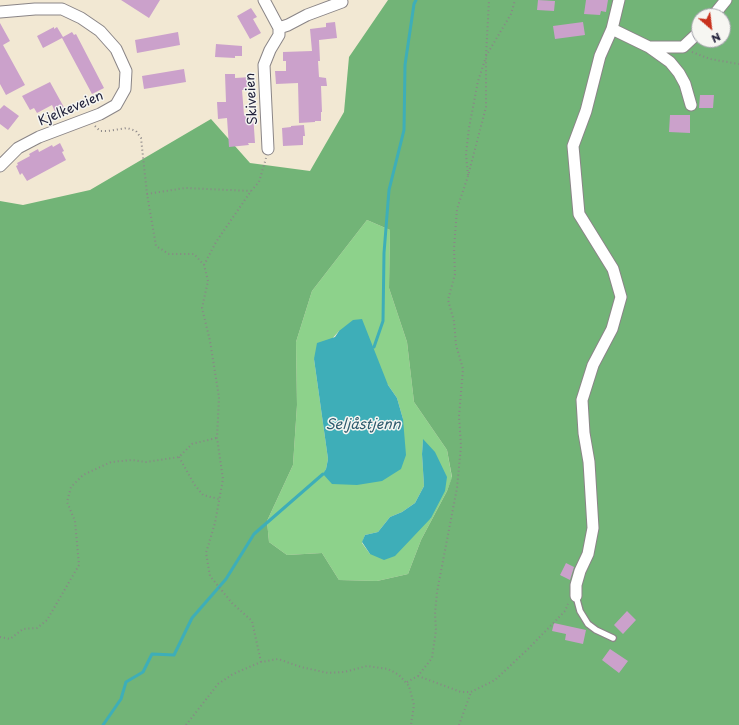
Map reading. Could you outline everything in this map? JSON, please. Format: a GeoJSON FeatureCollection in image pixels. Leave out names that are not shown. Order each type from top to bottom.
{"type":"FeatureCollection","features":[{"type":"Feature","properties":{"kind":"street"},"geometry":{"type":"LineString","coordinates":[[264,0],[279,28],[307,15],[342,2]]}},
{"type":"Feature","properties":{"kind":"street"},"geometry":{"type":"LineString","coordinates":[[576,596],[576,585],[580,571],[588,554],[592,528],[589,462],[584,433],[582,400],[593,365],[612,329],[621,297],[613,269],[579,214],[574,146],[586,111],[600,56],[612,29],[619,0]]}},
{"type":"Feature","properties":{"kind":"street"},"geometry":{"type":"LineString","coordinates":[[720,8],[726,0]]}},
{"type":"Feature","properties":{"kind":"street","name":"Kjelkeveien"},"geometry":{"type":"LineString","coordinates":[[0,12],[35,9],[62,9],[81,18],[100,31],[116,49],[126,71],[125,89],[116,105],[39,137],[18,148],[0,166]]}},
{"type":"Feature","properties":{"kind":"street","name":"Skiveien"},"geometry":{"type":"LineString","coordinates":[[268,149],[264,65],[270,50],[279,35],[279,28]]}},
{"type":"Feature","properties":{"kind":"street"},"geometry":{"type":"LineString","coordinates":[[612,29],[649,47],[670,62],[679,73],[685,84],[691,105]]}},
{"type":"Feature","properties":{"kind":"street"},"geometry":{"type":"LineString","coordinates":[[649,47],[683,47],[691,40]]}},
{"type":"Feature","properties":{"kind":"lane"},"geometry":{"type":"LineString","coordinates":[[576,596],[580,611],[588,624],[612,638]]}},
{"type":"Feature","properties":{"kind":"path"},"geometry":{"type":"LineString","coordinates":[[407,682],[418,676],[432,658],[436,630],[435,614],[437,592],[457,488],[461,446],[459,416],[463,369],[456,345],[454,321],[448,300],[456,274],[454,248],[457,209],[468,176],[486,107],[486,56],[489,0]]}},
{"type":"Feature","properties":{"kind":"path"},"geometry":{"type":"LineString","coordinates":[[468,176],[466,154],[469,128],[478,81],[486,56],[511,14],[515,0]]}},
{"type":"Feature","properties":{"kind":"path"},"geometry":{"type":"LineString","coordinates":[[683,47],[710,60],[739,64]]}},
{"type":"Feature","properties":{"kind":"path"},"geometry":{"type":"LineString","coordinates":[[90,117],[100,131],[127,128],[136,130],[141,138],[147,194],[156,246],[169,254],[194,254],[204,264],[208,281],[202,308],[210,341],[219,397],[217,438],[223,479],[215,523],[206,553],[210,576],[232,603],[252,621],[261,662]]}},
{"type":"Feature","properties":{"kind":"path"},"geometry":{"type":"LineString","coordinates":[[204,264],[216,242],[251,191],[259,182],[268,149]]}},
{"type":"Feature","properties":{"kind":"path"},"geometry":{"type":"LineString","coordinates":[[147,194],[185,188],[251,191]]}},
{"type":"Feature","properties":{"kind":"path"},"geometry":{"type":"LineString","coordinates":[[0,638],[10,639],[23,629],[37,628],[47,620],[78,565],[75,521],[67,502],[71,487],[83,476],[111,462],[132,460],[146,462],[179,457],[192,444],[217,438]]}},
{"type":"Feature","properties":{"kind":"path"},"geometry":{"type":"LineString","coordinates":[[179,457],[194,484],[204,495],[219,500]]}},
{"type":"Feature","properties":{"kind":"path"},"geometry":{"type":"LineString","coordinates":[[418,676],[460,692],[472,692],[495,680],[565,611],[571,599],[576,596]]}},
{"type":"Feature","properties":{"kind":"path"},"geometry":{"type":"LineString","coordinates":[[186,725],[218,684],[233,674],[261,662],[278,660],[328,673],[344,672],[367,666],[388,669],[399,675],[407,682],[409,686],[414,705],[411,725]]}},
{"type":"Feature","properties":{"kind":"path"},"geometry":{"type":"LineString","coordinates":[[459,725],[472,692]]}},
{"type":"Feature","properties":{"kind":"green space"},"geometry":{"type":"Polygon","coordinates":[[[388,0],[739,0],[739,725],[0,725],[0,201],[23,205],[90,190],[211,119],[250,163],[310,171],[344,112],[349,57],[388,0]],[[367,220],[312,291],[296,342],[297,405],[293,465],[267,521],[269,542],[287,555],[322,553],[339,580],[377,581],[408,574],[421,540],[447,491],[452,477],[447,450],[414,402],[407,342],[389,288],[390,230],[367,220]]]}},
{"type":"Feature","properties":{"kind":"green space"},"geometry":{"type":"Polygon","coordinates":[[[367,220],[390,230],[389,288],[407,342],[414,402],[447,450],[452,478],[447,491],[421,540],[408,574],[377,581],[339,580],[322,553],[287,555],[269,542],[267,521],[293,465],[297,405],[296,342],[312,291],[367,220]],[[339,331],[314,359],[328,459],[324,474],[403,419],[397,398],[388,385],[339,331]],[[423,440],[422,454],[424,486],[415,503],[402,512],[390,517],[378,532],[365,535],[362,543],[370,554],[431,518],[423,440]]]}},
{"type":"Feature","properties":{"kind":"water","name":"Seljåstjenn"},"geometry":{"type":"Polygon","coordinates":[[[362,319],[388,385],[397,398],[403,419],[406,455],[401,469],[382,481],[357,485],[332,484],[323,474],[326,469],[328,459],[314,359],[317,343],[335,337],[339,331],[353,320],[362,319]]]}},
{"type":"Feature","properties":{"kind":"water"},"geometry":{"type":"Polygon","coordinates":[[[423,439],[435,452],[447,477],[445,491],[431,518],[395,556],[384,560],[370,554],[362,542],[365,535],[378,532],[390,517],[402,512],[415,503],[424,486],[422,454],[423,439]]]}},
{"type":"Feature","properties":{"kind":"building"},"geometry":{"type":"Polygon","coordinates":[[[121,0],[160,0],[149,18],[121,0]]]}},
{"type":"Feature","properties":{"kind":"building"},"geometry":{"type":"Polygon","coordinates":[[[538,0],[555,1],[554,11],[537,10],[538,0]]]}},
{"type":"Feature","properties":{"kind":"building"},"geometry":{"type":"Polygon","coordinates":[[[586,0],[608,0],[606,12],[601,11],[600,15],[584,14],[586,0]]]}},
{"type":"Feature","properties":{"kind":"building"},"geometry":{"type":"Polygon","coordinates":[[[251,8],[257,17],[253,19],[261,33],[250,39],[237,16],[251,8]]]}},
{"type":"Feature","properties":{"kind":"building"},"geometry":{"type":"Polygon","coordinates":[[[335,22],[337,38],[319,40],[319,77],[326,78],[327,86],[321,86],[321,121],[299,123],[298,83],[276,84],[275,71],[286,71],[286,61],[283,61],[283,52],[312,51],[310,29],[326,27],[326,23],[335,22]]]}},
{"type":"Feature","properties":{"kind":"building"},"geometry":{"type":"Polygon","coordinates":[[[583,22],[585,35],[555,39],[553,26],[583,22]]]}},
{"type":"Feature","properties":{"kind":"building"},"geometry":{"type":"Polygon","coordinates":[[[0,23],[10,41],[3,45],[25,85],[6,95],[0,84],[0,23]]]}},
{"type":"Feature","properties":{"kind":"building"},"geometry":{"type":"Polygon","coordinates":[[[54,27],[54,29],[57,27],[63,37],[72,32],[74,35],[76,34],[104,88],[92,94],[62,38],[43,48],[37,36],[54,27]]]}},
{"type":"Feature","properties":{"kind":"building"},"geometry":{"type":"Polygon","coordinates":[[[178,32],[180,45],[137,53],[135,40],[178,32]]]}},
{"type":"Feature","properties":{"kind":"building"},"geometry":{"type":"Polygon","coordinates":[[[216,44],[242,46],[242,56],[235,56],[235,58],[215,57],[216,44]]]}},
{"type":"Feature","properties":{"kind":"building"},"geometry":{"type":"Polygon","coordinates":[[[184,69],[186,82],[144,89],[142,76],[184,69]]]}},
{"type":"Feature","properties":{"kind":"building"},"geometry":{"type":"Polygon","coordinates":[[[225,74],[235,74],[235,78],[251,77],[252,87],[245,87],[245,90],[242,90],[244,115],[253,114],[255,143],[229,147],[227,118],[218,119],[217,102],[226,102],[225,74]]]}},
{"type":"Feature","properties":{"kind":"building"},"geometry":{"type":"Polygon","coordinates":[[[50,82],[66,111],[57,116],[52,105],[37,113],[34,108],[30,110],[22,96],[50,82]]]}},
{"type":"Feature","properties":{"kind":"building"},"geometry":{"type":"Polygon","coordinates":[[[700,95],[714,95],[713,108],[699,108],[700,95]]]}},
{"type":"Feature","properties":{"kind":"building"},"geometry":{"type":"Polygon","coordinates":[[[4,105],[19,116],[8,130],[0,124],[0,109],[4,105]]]}},
{"type":"Feature","properties":{"kind":"building"},"geometry":{"type":"Polygon","coordinates":[[[670,115],[690,115],[690,133],[669,132],[670,115]]]}},
{"type":"Feature","properties":{"kind":"building"},"geometry":{"type":"Polygon","coordinates":[[[304,125],[305,136],[303,136],[303,145],[283,146],[282,128],[304,125]]]}},
{"type":"Feature","properties":{"kind":"building"},"geometry":{"type":"Polygon","coordinates":[[[60,143],[66,160],[27,181],[22,173],[20,175],[16,166],[18,165],[17,163],[30,156],[29,154],[38,149],[39,152],[52,145],[53,147],[60,143]]]}},
{"type":"Feature","properties":{"kind":"building"},"geometry":{"type":"Polygon","coordinates":[[[566,563],[574,567],[570,580],[560,575],[566,563]]]}},
{"type":"Feature","properties":{"kind":"building"},"geometry":{"type":"Polygon","coordinates":[[[627,611],[636,620],[623,634],[614,625],[627,611]]]}},
{"type":"Feature","properties":{"kind":"building"},"geometry":{"type":"Polygon","coordinates":[[[554,623],[586,630],[583,644],[565,640],[566,634],[552,631],[554,623]]]}},
{"type":"Feature","properties":{"kind":"building"},"geometry":{"type":"Polygon","coordinates":[[[610,649],[628,661],[619,673],[602,660],[610,649]]]}},
{"type":"Feature","properties":{"kind":"waterway"},"geometry":{"type":"LineString","coordinates":[[374,347],[383,321],[384,253],[389,190],[404,130],[405,65],[414,4],[416,0]]}},
{"type":"Feature","properties":{"kind":"waterway"},"geometry":{"type":"LineString","coordinates":[[103,725],[121,699],[126,682],[143,672],[152,654],[174,655],[192,618],[226,579],[254,534],[323,474]]}}]}
